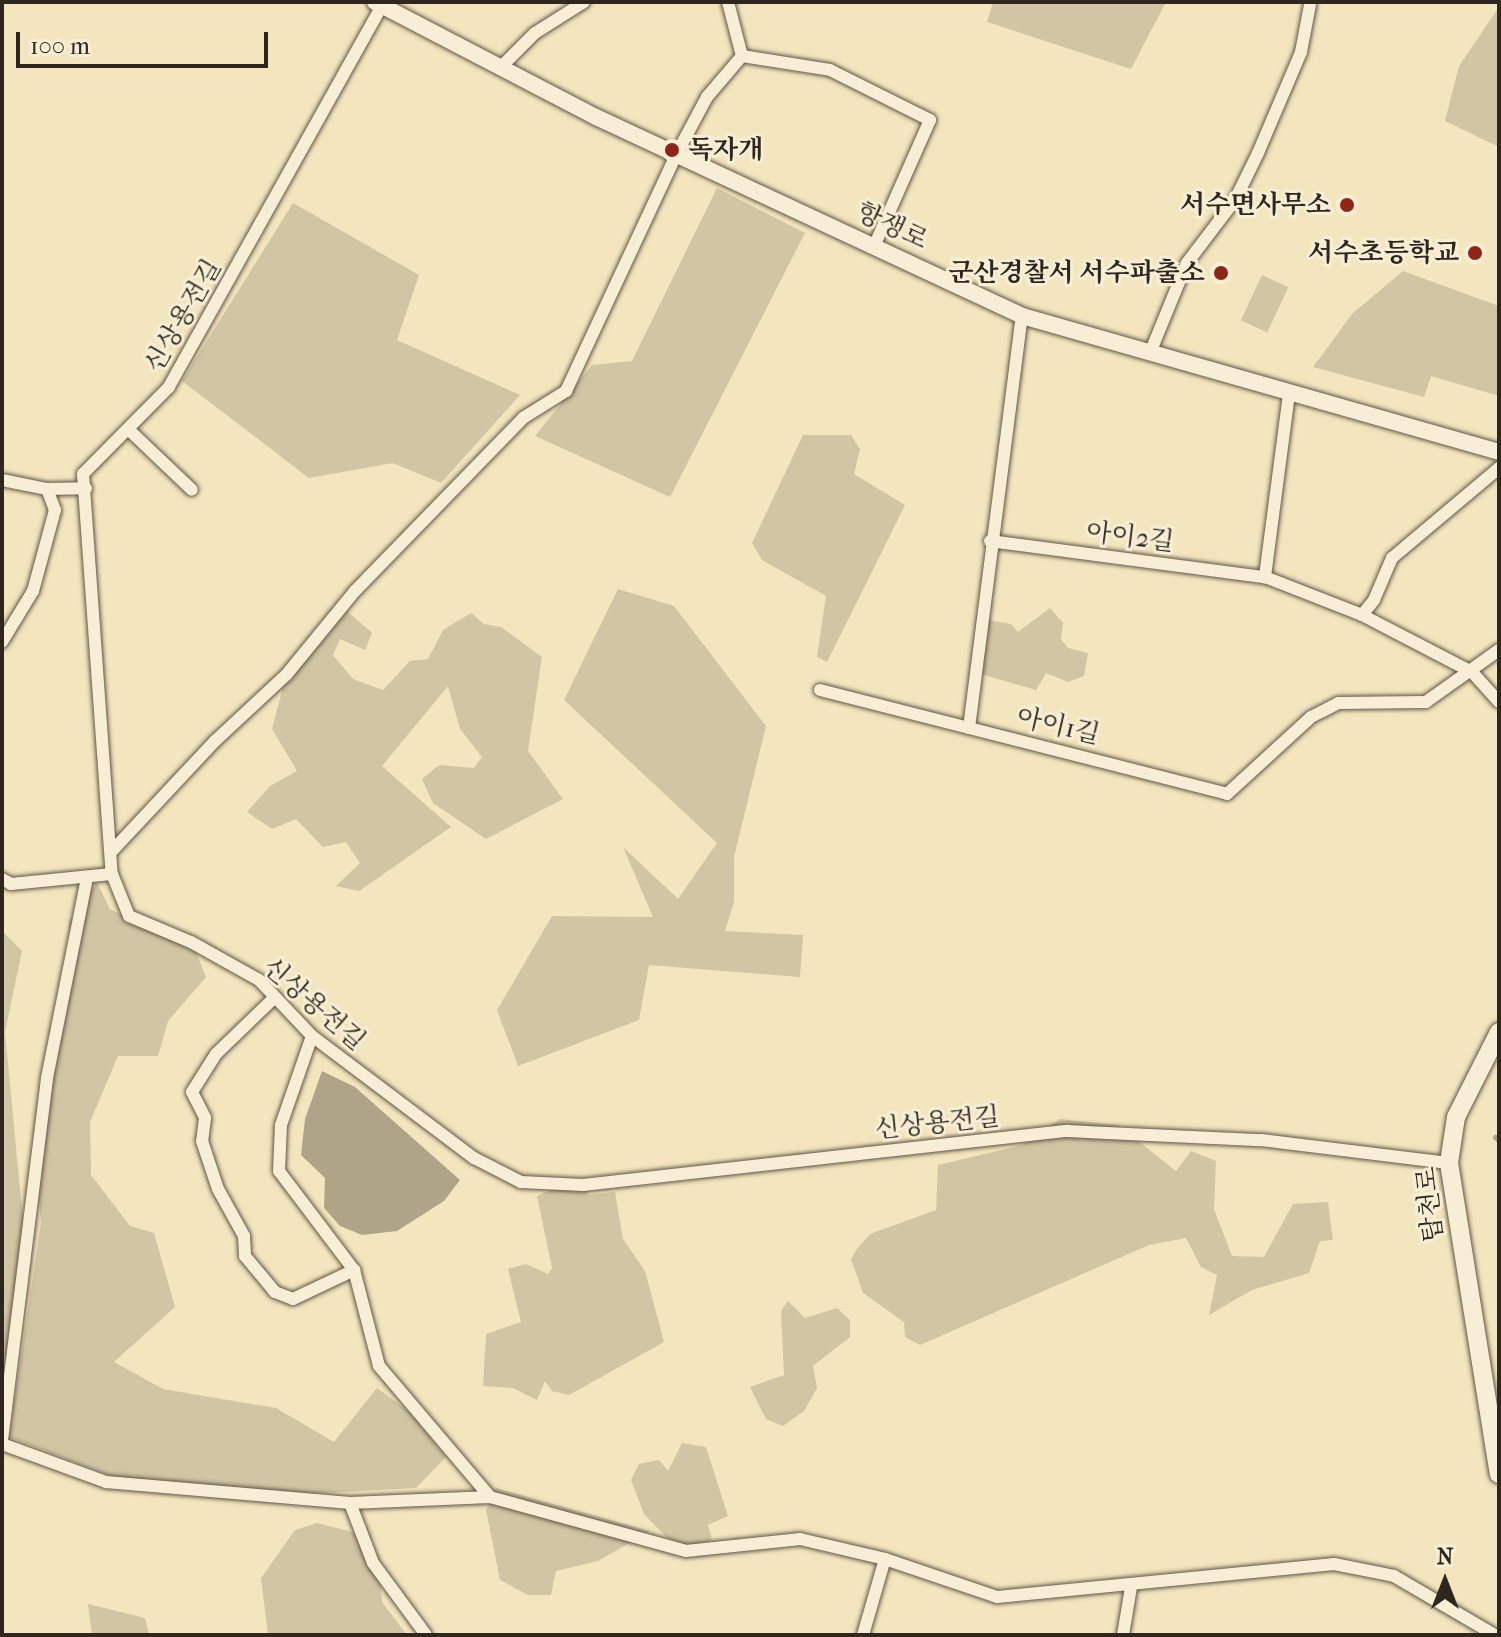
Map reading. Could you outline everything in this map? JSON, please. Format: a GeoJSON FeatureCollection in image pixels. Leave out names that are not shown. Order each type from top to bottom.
{"type":"FeatureCollection","features":[{"type":"Feature","properties":{"kind":"main road","name":"탑천로"},"geometry":{"type":"LineString","coordinates":[[1499,1032],[1456,1117],[1449,1163],[1499,1474]]}},
{"type":"Feature","properties":{"kind":"street"},"geometry":{"type":"LineString","coordinates":[[500,68],[535,33],[584,2]]}},
{"type":"Feature","properties":{"kind":"street"},"geometry":{"type":"LineString","coordinates":[[728,2],[742,56]]}},
{"type":"Feature","properties":{"kind":"street","name":"항쟁로"},"geometry":{"type":"LineString","coordinates":[[380,3],[500,68],[1022,316],[1499,452]]}},
{"type":"Feature","properties":{"kind":"street","name":"신상용전길"},"geometry":{"type":"LineString","coordinates":[[380,3],[169,387],[83,474],[112,874],[129,916],[191,942],[259,980],[312,1036],[474,1158],[521,1182],[583,1185],[1067,1131],[1261,1140],[1449,1163]]}},
{"type":"Feature","properties":{"kind":"street"},"geometry":{"type":"LineString","coordinates":[[1150,353],[1187,263],[1235,200],[1258,153],[1301,52],[1310,5]]}},
{"type":"Feature","properties":{"kind":"street"},"geometry":{"type":"LineString","coordinates":[[112,851],[215,741],[287,674],[355,591],[523,418],[566,391],[677,153],[707,97],[742,56]]}},
{"type":"Feature","properties":{"kind":"street"},"geometry":{"type":"LineString","coordinates":[[742,56],[830,70],[930,120],[875,244]]}},
{"type":"Feature","properties":{"kind":"street"},"geometry":{"type":"LineString","coordinates":[[820,690],[969,728],[990,541],[1022,316]]}},
{"type":"Feature","properties":{"kind":"street"},"geometry":{"type":"LineString","coordinates":[[1265,577],[1289,394]]}},
{"type":"Feature","properties":{"kind":"street"},"geometry":{"type":"LineString","coordinates":[[128,429],[192,490]]}},
{"type":"Feature","properties":{"kind":"street"},"geometry":{"type":"LineString","coordinates":[[1362,615],[1374,600],[1392,558],[1499,468]]}},
{"type":"Feature","properties":{"kind":"street"},"geometry":{"type":"LineString","coordinates":[[2,480],[47,489],[86,488]]}},
{"type":"Feature","properties":{"kind":"street"},"geometry":{"type":"LineString","coordinates":[[2,642],[33,591],[55,510],[47,489]]}},
{"type":"Feature","properties":{"kind":"street","name":"아이2길"},"geometry":{"type":"LineString","coordinates":[[990,541],[1265,577],[1362,615],[1472,672],[1499,702]]}},
{"type":"Feature","properties":{"kind":"street","name":"아이1길"},"geometry":{"type":"LineString","coordinates":[[969,728],[1227,794],[1311,717],[1339,703],[1426,702],[1499,650]]}},
{"type":"Feature","properties":{"kind":"street"},"geometry":{"type":"LineString","coordinates":[[2,879],[11,884],[112,874]]}},
{"type":"Feature","properties":{"kind":"street"},"geometry":{"type":"LineString","coordinates":[[87,877],[47,1078],[2,1442],[106,1482],[350,1503],[490,1497],[686,1551],[800,1539],[885,1559],[997,1597],[1131,1587],[1334,1564],[1394,1576],[1495,1635]]}},
{"type":"Feature","properties":{"kind":"street"},"geometry":{"type":"LineString","coordinates":[[275,997],[216,1054],[192,1092],[205,1118],[202,1141],[218,1189],[244,1236],[245,1256],[275,1292],[293,1299],[354,1270]]}},
{"type":"Feature","properties":{"kind":"street"},"geometry":{"type":"LineString","coordinates":[[312,1036],[281,1125],[279,1171],[354,1270],[379,1366],[490,1497]]}},
{"type":"Feature","properties":{"kind":"street"},"geometry":{"type":"LineString","coordinates":[[350,1503],[373,1563],[426,1635]]}},
{"type":"Feature","properties":{"kind":"street"},"geometry":{"type":"LineString","coordinates":[[863,1635],[885,1559]]}},
{"type":"Feature","properties":{"kind":"street"},"geometry":{"type":"LineString","coordinates":[[1123,1635],[1131,1587]]}},
{"type":"Feature","properties":{"kind":"shaded area"},"geometry":{"type":"Polygon","coordinates":[[[993,2],[1166,2],[1131,69],[987,22],[993,2]]]}},
{"type":"Feature","properties":{"kind":"shaded area"},"geometry":{"type":"Polygon","coordinates":[[[1499,7],[1499,147],[1445,121],[1459,66],[1499,7]]]}},
{"type":"Feature","properties":{"kind":"shaded area"},"geometry":{"type":"Polygon","coordinates":[[[717,188],[805,233],[670,497],[535,436],[592,365],[632,361],[717,188]]]}},
{"type":"Feature","properties":{"kind":"shaded area"},"geometry":{"type":"Polygon","coordinates":[[[293,203],[419,275],[397,340],[520,395],[441,483],[393,463],[309,478],[182,381],[293,203]]]}},
{"type":"Feature","properties":{"kind":"shaded area"},"geometry":{"type":"Polygon","coordinates":[[[1403,271],[1499,306],[1499,396],[1431,376],[1424,397],[1313,367],[1353,313],[1403,271]]]}},
{"type":"Feature","properties":{"kind":"shaded area"},"geometry":{"type":"Polygon","coordinates":[[[1262,275],[1288,287],[1267,333],[1241,320],[1262,275]]]}},
{"type":"Feature","properties":{"kind":"shaded area"},"geometry":{"type":"Polygon","coordinates":[[[803,435],[851,435],[860,449],[854,474],[905,505],[827,662],[817,657],[826,596],[762,560],[752,543],[803,435]]]}},
{"type":"Feature","properties":{"kind":"shaded area"},"geometry":{"type":"Polygon","coordinates":[[[618,589],[674,606],[766,726],[734,857],[734,902],[725,931],[803,935],[800,977],[649,965],[639,1020],[518,1066],[497,1010],[552,916],[653,917],[623,847],[678,899],[717,843],[564,700],[618,589]]]}},
{"type":"Feature","properties":{"kind":"shaded area"},"geometry":{"type":"Polygon","coordinates":[[[337,602],[372,633],[365,650],[340,639],[333,655],[353,679],[383,690],[410,661],[428,659],[443,630],[471,613],[484,624],[501,627],[542,657],[528,751],[563,799],[486,839],[433,803],[422,779],[439,765],[474,768],[482,757],[460,729],[448,686],[382,766],[451,827],[359,891],[336,886],[360,863],[346,842],[323,847],[296,819],[272,829],[247,812],[270,786],[297,771],[272,729],[289,664],[337,602]]]}},
{"type":"Feature","properties":{"kind":"shaded area"},"geometry":{"type":"Polygon","coordinates":[[[1050,608],[1063,623],[1061,639],[1068,648],[1088,653],[1084,676],[1068,682],[1046,673],[1036,690],[980,674],[988,620],[1011,624],[1018,632],[1050,608]]]}},
{"type":"Feature","properties":{"kind":"shaded area"},"geometry":{"type":"Polygon","coordinates":[[[97,882],[110,909],[196,952],[206,977],[168,1021],[158,1056],[118,1056],[90,1122],[91,1175],[130,1226],[154,1233],[175,1307],[114,1362],[163,1389],[276,1408],[334,1442],[377,1388],[410,1412],[446,1457],[416,1488],[306,1494],[117,1478],[9,1437],[41,1223],[33,1132],[59,1056],[49,1032],[70,960],[69,922],[97,882]]]}},
{"type":"Feature","properties":{"kind":"shaded area"},"geometry":{"type":"Polygon","coordinates":[[[2,931],[22,951],[5,1032],[23,1220],[20,1304],[2,1389],[2,931]]]}},
{"type":"Feature","properties":{"kind":"shaded area"},"geometry":{"type":"Polygon","coordinates":[[[322,1071],[355,1087],[460,1180],[444,1201],[397,1231],[362,1235],[340,1226],[324,1208],[325,1178],[301,1155],[305,1119],[322,1071]]]}},
{"type":"Feature","properties":{"kind":"shaded area"},"geometry":{"type":"Polygon","coordinates":[[[1060,1119],[1118,1125],[1176,1171],[1191,1151],[1216,1161],[1214,1209],[1232,1256],[1264,1257],[1293,1204],[1328,1202],[1333,1240],[1320,1241],[1309,1273],[1252,1290],[1209,1315],[1217,1275],[1201,1267],[1186,1238],[1149,1245],[920,1345],[905,1337],[904,1322],[863,1293],[851,1259],[857,1249],[870,1234],[936,1210],[938,1165],[1022,1145],[1060,1119]]]}},
{"type":"Feature","properties":{"kind":"shaded area"},"geometry":{"type":"Polygon","coordinates":[[[553,1189],[586,1190],[589,1195],[615,1192],[623,1239],[645,1271],[664,1342],[569,1395],[552,1391],[545,1381],[537,1400],[513,1388],[483,1386],[486,1334],[521,1322],[508,1269],[526,1264],[548,1274],[552,1268],[537,1196],[553,1189]]]}},
{"type":"Feature","properties":{"kind":"shaded area"},"geometry":{"type":"Polygon","coordinates":[[[788,1301],[805,1318],[837,1308],[850,1320],[850,1337],[813,1366],[817,1388],[804,1411],[783,1426],[766,1419],[750,1387],[784,1375],[781,1311],[788,1301]]]}},
{"type":"Feature","properties":{"kind":"shaded area"},"geometry":{"type":"Polygon","coordinates":[[[682,1443],[706,1447],[728,1516],[708,1525],[712,1540],[689,1546],[666,1537],[644,1514],[631,1480],[639,1464],[659,1460],[668,1471],[682,1443]]]}},
{"type":"Feature","properties":{"kind":"shaded area"},"geometry":{"type":"Polygon","coordinates":[[[496,1488],[650,1531],[598,1561],[556,1571],[551,1595],[528,1595],[500,1580],[486,1510],[496,1488]]]}},
{"type":"Feature","properties":{"kind":"shaded area"},"geometry":{"type":"Polygon","coordinates":[[[317,1523],[352,1532],[379,1556],[382,1602],[407,1635],[268,1635],[261,1578],[295,1530],[317,1523]]]}},
{"type":"Feature","properties":{"kind":"shaded area"},"geometry":{"type":"Polygon","coordinates":[[[88,1604],[145,1618],[149,1635],[92,1635],[88,1604]]]}},
{"type":"Feature","properties":{"kind":"waterway"},"geometry":{"type":"LineString","coordinates":[[1495,1137],[1499,1141]]}},
{"type":"Feature","properties":{"kind":"place","name":"독자개"},"geometry":{"type":"Point","coordinates":[672,150]}},
{"type":"Feature","properties":{"kind":"place","name":"서수면사무소"},"geometry":{"type":"Point","coordinates":[1347,205]}},
{"type":"Feature","properties":{"kind":"place","name":"서수초등학교"},"geometry":{"type":"Point","coordinates":[1475,253]}},
{"type":"Feature","properties":{"kind":"place","name":"군산경찰서 서수파출소"},"geometry":{"type":"Point","coordinates":[1221,273]}}]}
